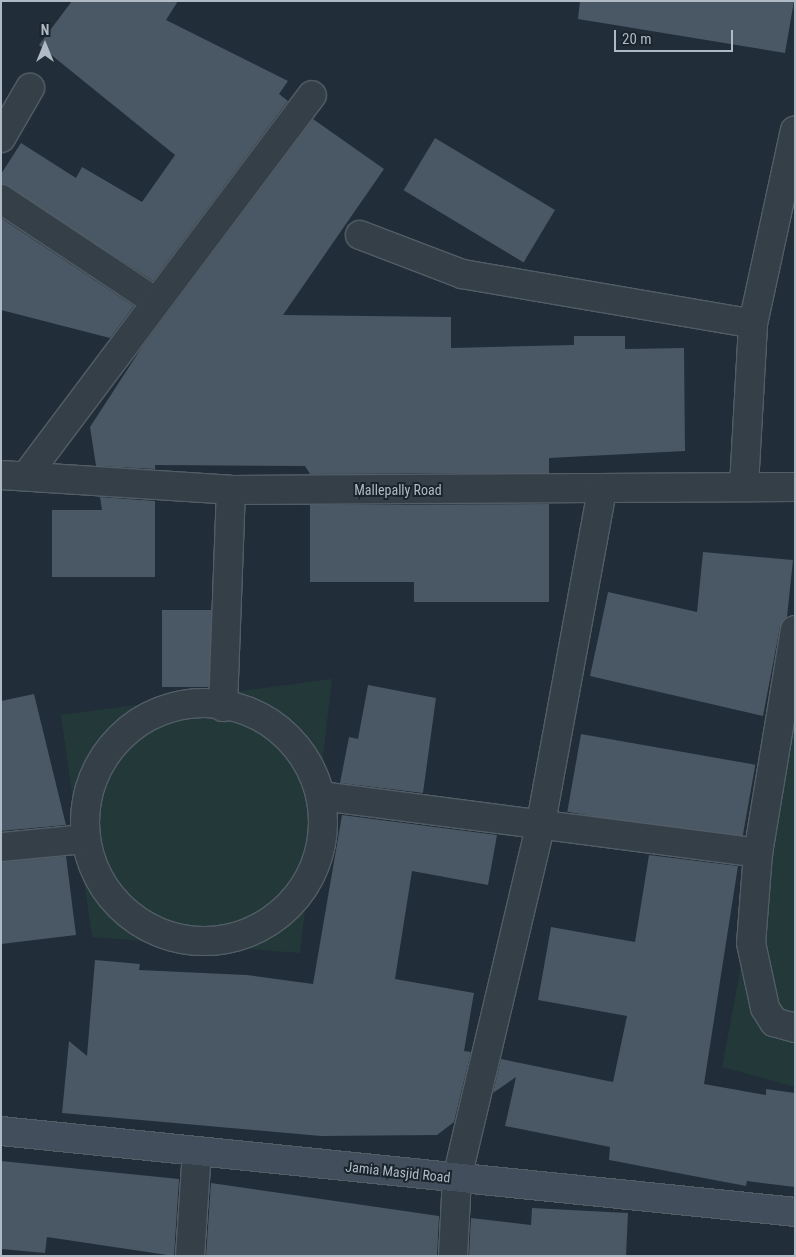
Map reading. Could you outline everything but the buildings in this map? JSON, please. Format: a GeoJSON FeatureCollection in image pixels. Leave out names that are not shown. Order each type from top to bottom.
{"type":"FeatureCollection","features":[{"type":"Feature","properties":{"kind":"main road","name":"Jamia Masjid Road"},"geometry":{"type":"LineString","coordinates":[[1,1131],[795,1212]]}},
{"type":"Feature","properties":{"kind":"street"},"geometry":{"type":"LineString","coordinates":[[1,138],[30,88]]}},
{"type":"Feature","properties":{"kind":"street"},"geometry":{"type":"LineString","coordinates":[[14,476],[156,302],[312,95]]}},
{"type":"Feature","properties":{"kind":"street"},"geometry":{"type":"LineString","coordinates":[[744,486],[753,324],[785,232],[795,130]]}},
{"type":"Feature","properties":{"kind":"street"},"geometry":{"type":"LineString","coordinates":[[1,199],[156,302]]}},
{"type":"Feature","properties":{"kind":"street"},"geometry":{"type":"LineString","coordinates":[[360,235],[462,274],[753,324]]}},
{"type":"Feature","properties":{"kind":"street","name":"Mallepally Road"},"geometry":{"type":"LineString","coordinates":[[14,476],[231,490],[602,490],[744,486],[795,487]]}},
{"type":"Feature","properties":{"kind":"street"},"geometry":{"type":"LineString","coordinates":[[223,707],[231,490]]}},
{"type":"Feature","properties":{"kind":"street"},"geometry":{"type":"LineString","coordinates":[[453,1256],[457,1178],[540,828],[602,490]]}},
{"type":"Feature","properties":{"kind":"street"},"geometry":{"type":"LineString","coordinates":[[795,630],[758,853],[751,943],[760,993],[774,1022],[795,1028]]}},
{"type":"Feature","properties":{"kind":"street"},"geometry":{"type":"LineString","coordinates":[[193,703],[241,709],[268,722],[292,742],[310,768],[321,796],[323,835],[312,874],[290,906],[258,929],[214,942],[169,937],[128,916],[98,881],[84,839],[87,790],[109,748],[146,717],[193,703]]}},
{"type":"Feature","properties":{"kind":"street"},"geometry":{"type":"LineString","coordinates":[[321,796],[540,828],[758,853]]}},
{"type":"Feature","properties":{"kind":"street"},"geometry":{"type":"LineString","coordinates":[[1,847],[84,839]]}},
{"type":"Feature","properties":{"kind":"street"},"geometry":{"type":"LineString","coordinates":[[190,1256],[197,1151]]}},
{"type":"Feature","properties":{"kind":"green space"},"geometry":{"type":"Polygon","coordinates":[[[332,679],[300,953],[92,937],[61,715],[332,679]]]}},
{"type":"Feature","properties":{"kind":"green space"},"geometry":{"type":"Polygon","coordinates":[[[795,679],[795,1087],[722,1067],[795,679]]]}}]}
